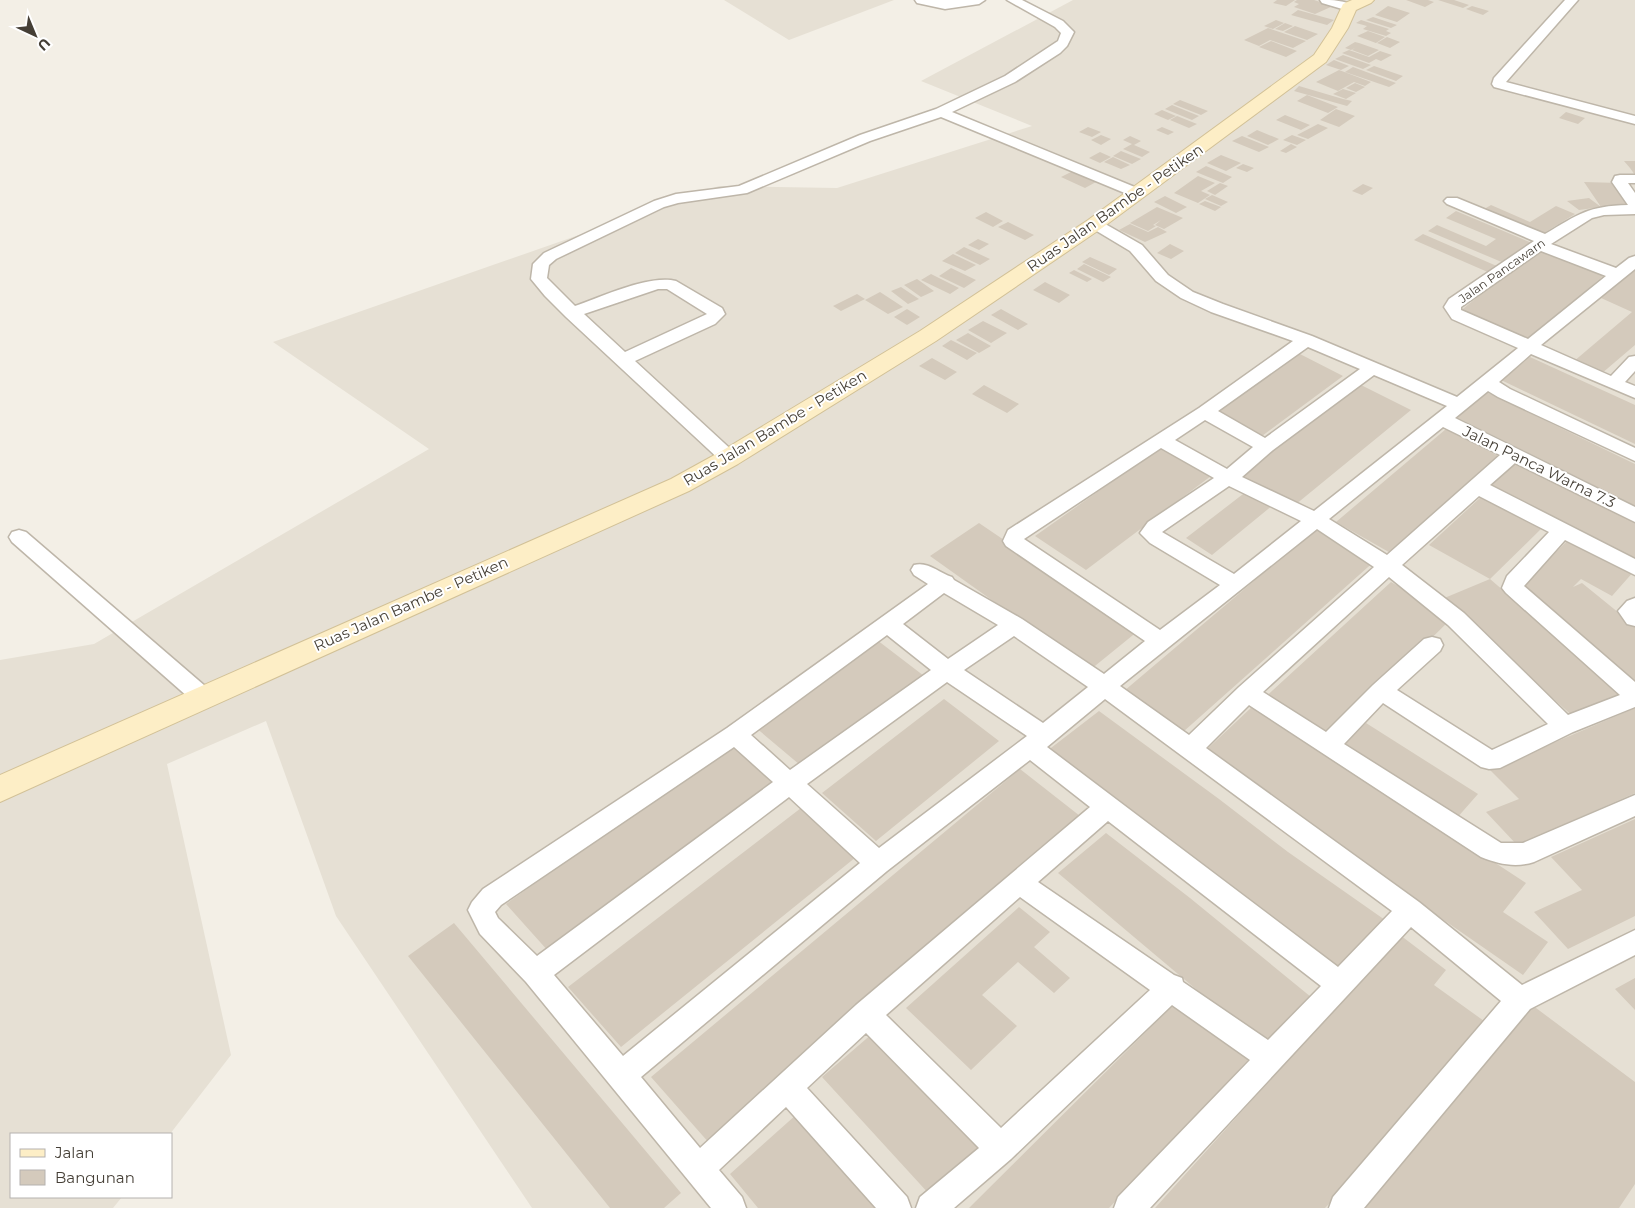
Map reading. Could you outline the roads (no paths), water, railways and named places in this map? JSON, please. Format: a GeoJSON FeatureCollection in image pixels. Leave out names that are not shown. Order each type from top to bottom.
{"type":"FeatureCollection","features":[{"type":"Feature","properties":{"kind":"main road","name":"Ruas Jalan Bambe - Petiken"},"geometry":{"type":"LineString","coordinates":[[0,789],[680,485],[729,458],[928,336],[1095,224],[1320,58],[1357,4]]}},
{"type":"Feature","properties":{"kind":"street"},"geometry":{"type":"LineString","coordinates":[[921,0],[945,5],[979,0]]}},
{"type":"Feature","properties":{"kind":"street"},"geometry":{"type":"LineString","coordinates":[[729,458],[572,313],[539,279],[541,264],[563,249],[660,204],[676,199],[742,190],[865,138],[941,112],[1010,79],[1055,50],[1067,37],[1068,32],[1066,28],[1014,0]]}},
{"type":"Feature","properties":{"kind":"street"},"geometry":{"type":"LineString","coordinates":[[1326,0],[1357,4]]}},
{"type":"Feature","properties":{"kind":"street"},"geometry":{"type":"LineString","coordinates":[[1572,0],[1561,9],[1513,68],[1499,81],[1499,84],[1635,120]]}},
{"type":"Feature","properties":{"kind":"street"},"geometry":{"type":"LineString","coordinates":[[941,112],[1137,193]]}},
{"type":"Feature","properties":{"kind":"street"},"geometry":{"type":"LineString","coordinates":[[1635,179],[1620,180],[1619,182],[1635,203]]}},
{"type":"Feature","properties":{"kind":"street"},"geometry":{"type":"LineString","coordinates":[[1452,201],[1616,274]]}},
{"type":"Feature","properties":{"kind":"street","name":"Jalan Pancawarn"},"geometry":{"type":"LineString","coordinates":[[1530,346],[1458,315],[1452,307],[1543,242],[1594,213],[1603,210],[1635,209]]}},
{"type":"Feature","properties":{"kind":"street","name":"Jalan Panca Warna 7.3"},"geometry":{"type":"LineString","coordinates":[[1095,224],[1136,248],[1162,278],[1186,295],[1306,340],[1371,369],[1451,412],[1513,454],[1635,514]]}},
{"type":"Feature","properties":{"kind":"street"},"geometry":{"type":"LineString","coordinates":[[622,1075],[878,863],[1037,741],[1160,641],[1235,584],[1451,412],[1616,274],[1635,261]]}},
{"type":"Feature","properties":{"kind":"street"},"geometry":{"type":"LineString","coordinates":[[572,313],[666,282],[717,314],[709,320],[622,360]]}},
{"type":"Feature","properties":{"kind":"street"},"geometry":{"type":"LineString","coordinates":[[1160,641],[1013,541],[1015,535],[1205,412],[1306,340]]}},
{"type":"Feature","properties":{"kind":"street"},"geometry":{"type":"LineString","coordinates":[[1530,346],[1635,393]]}},
{"type":"Feature","properties":{"kind":"street"},"geometry":{"type":"LineString","coordinates":[[1614,383],[1635,361]]}},
{"type":"Feature","properties":{"kind":"street"},"geometry":{"type":"LineString","coordinates":[[1235,584],[1150,533],[1154,527],[1228,478],[1266,446],[1371,369]]}},
{"type":"Feature","properties":{"kind":"street"},"geometry":{"type":"LineString","coordinates":[[1488,382],[1504,393],[1635,455]]}},
{"type":"Feature","properties":{"kind":"street"},"geometry":{"type":"LineString","coordinates":[[1205,412],[1266,446]]}},
{"type":"Feature","properties":{"kind":"street"},"geometry":{"type":"LineString","coordinates":[[1160,440],[1228,478],[1315,519],[1390,567],[1456,619],[1565,726]]}},
{"type":"Feature","properties":{"kind":"street"},"geometry":{"type":"LineString","coordinates":[[1189,750],[1247,693],[1390,567],[1513,454]]}},
{"type":"Feature","properties":{"kind":"street"},"geometry":{"type":"LineString","coordinates":[[1478,487],[1635,568]]}},
{"type":"Feature","properties":{"kind":"street"},"geometry":{"type":"LineString","coordinates":[[1381,690],[1489,760],[1500,760],[1565,726],[1635,697],[1513,588],[1514,581],[1563,530]]}},
{"type":"Feature","properties":{"kind":"street"},"geometry":{"type":"LineString","coordinates":[[19,537],[204,698]]}},
{"type":"Feature","properties":{"kind":"street"},"geometry":{"type":"LineString","coordinates":[[921,570],[1014,625],[1104,686],[1410,910],[1520,1000]]}},
{"type":"Feature","properties":{"kind":"street"},"geometry":{"type":"LineString","coordinates":[[731,1208],[700,1168],[536,973],[489,926],[481,910],[484,904],[735,734],[944,582]]}},
{"type":"Feature","properties":{"kind":"street"},"geometry":{"type":"LineString","coordinates":[[1635,606],[1629,610],[1635,618]]}},
{"type":"Feature","properties":{"kind":"street"},"geometry":{"type":"LineString","coordinates":[[887,623],[1037,741],[1108,806],[1340,984]]}},
{"type":"Feature","properties":{"kind":"street"},"geometry":{"type":"LineString","coordinates":[[536,973],[790,783],[947,670],[1014,625]]}},
{"type":"Feature","properties":{"kind":"street"},"geometry":{"type":"LineString","coordinates":[[1328,745],[1381,690],[1432,645]]}},
{"type":"Feature","properties":{"kind":"street"},"geometry":{"type":"LineString","coordinates":[[1247,693],[1490,850],[1501,854],[1525,854],[1635,805]]}},
{"type":"Feature","properties":{"kind":"street"},"geometry":{"type":"LineString","coordinates":[[735,734],[878,863]]}},
{"type":"Feature","properties":{"kind":"street"},"geometry":{"type":"LineString","coordinates":[[700,1168],[866,1014],[1108,806]]}},
{"type":"Feature","properties":{"kind":"street"},"geometry":{"type":"LineString","coordinates":[[1018,882],[1172,987],[1270,1057]]}},
{"type":"Feature","properties":{"kind":"street"},"geometry":{"type":"LineString","coordinates":[[1128,1208],[1410,910]]}},
{"type":"Feature","properties":{"kind":"street"},"geometry":{"type":"LineString","coordinates":[[1344,1208],[1520,1000],[1635,942]]}},
{"type":"Feature","properties":{"kind":"street"},"geometry":{"type":"LineString","coordinates":[[932,1208],[1001,1149],[1172,987]]}},
{"type":"Feature","properties":{"kind":"street"},"geometry":{"type":"LineString","coordinates":[[866,1014],[1001,1149]]}},
{"type":"Feature","properties":{"kind":"street"},"geometry":{"type":"LineString","coordinates":[[787,1087],[896,1208]]}}]}
